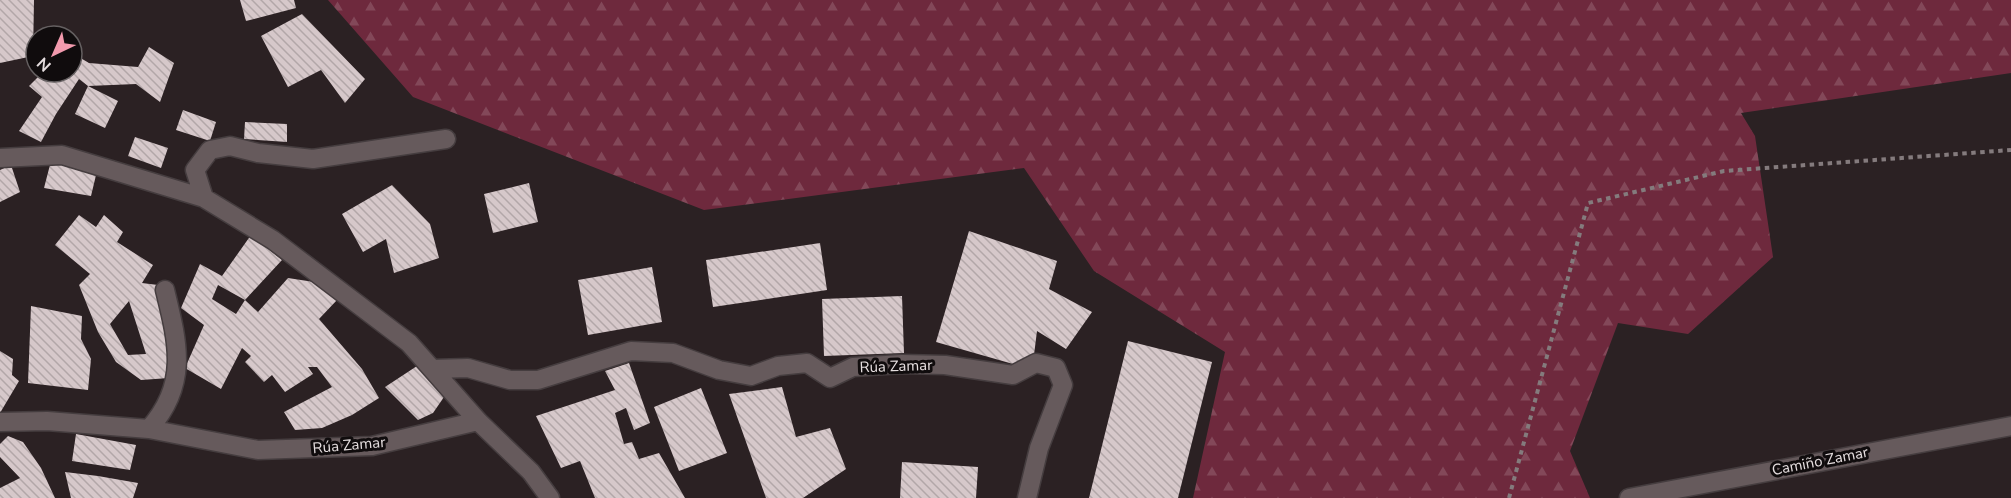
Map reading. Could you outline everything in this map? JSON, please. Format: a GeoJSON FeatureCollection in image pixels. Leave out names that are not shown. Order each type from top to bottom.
{"type":"FeatureCollection","features":[{"type":"Feature","properties":{"kind":"street"},"geometry":{"type":"LineString","coordinates":[[204,198],[195,170],[210,150],[230,146],[258,153],[313,159],[446,139]]}},
{"type":"Feature","properties":{"kind":"street"},"geometry":{"type":"LineString","coordinates":[[0,158],[62,155],[204,198],[273,240],[409,343],[478,421],[531,472],[550,498]]}},
{"type":"Feature","properties":{"kind":"street"},"geometry":{"type":"LineString","coordinates":[[149,429],[163,413],[176,376],[178,342],[165,290]]}},
{"type":"Feature","properties":{"kind":"street","name":"Rúa Zamar"},"geometry":{"type":"LineString","coordinates":[[432,369],[468,368],[510,380],[538,380],[631,351],[673,353],[719,370],[751,376],[778,366],[807,363],[830,378],[854,367],[902,364],[945,364],[1013,375],[1036,363],[1056,368],[1063,385],[1039,448],[1027,498]]}},
{"type":"Feature","properties":{"kind":"street","name":"Rúa Zamar"},"geometry":{"type":"LineString","coordinates":[[0,422],[47,421],[149,429],[258,450],[372,446],[478,421]]}},
{"type":"Feature","properties":{"kind":"street","name":"Camiño Zamar"},"geometry":{"type":"LineString","coordinates":[[1629,498],[2011,426]]}},
{"type":"Feature","properties":{"kind":"path"},"geometry":{"type":"LineString","coordinates":[[1509,498],[1588,203],[1724,171],[2011,150]]}},
{"type":"Feature","properties":{"kind":"green space"},"geometry":{"type":"Polygon","coordinates":[[[328,0],[2011,0],[2011,73],[1741,113],[1755,136],[1773,257],[1688,334],[1618,323],[1570,451],[1590,498],[1193,498],[1225,352],[1094,271],[1024,168],[704,210],[413,97],[328,0]]]}},
{"type":"Feature","properties":{"kind":"building"},"geometry":{"type":"Polygon","coordinates":[[[0,0],[34,0],[34,24],[24,24],[24,58],[0,63],[0,0]]]}},
{"type":"Feature","properties":{"kind":"building"},"geometry":{"type":"Polygon","coordinates":[[[240,0],[294,0],[296,8],[246,21],[240,0]]]}},
{"type":"Feature","properties":{"kind":"building"},"geometry":{"type":"Polygon","coordinates":[[[302,14],[365,79],[345,103],[321,70],[288,87],[261,36],[302,14]]]}},
{"type":"Feature","properties":{"kind":"building"},"geometry":{"type":"Polygon","coordinates":[[[149,47],[174,63],[160,102],[136,84],[88,86],[84,83],[84,60],[89,63],[138,67],[149,47]]]}},
{"type":"Feature","properties":{"kind":"building"},"geometry":{"type":"Polygon","coordinates":[[[31,84],[76,84],[41,142],[19,131],[42,97],[29,86],[31,84]]]}},
{"type":"Feature","properties":{"kind":"building"},"geometry":{"type":"Polygon","coordinates":[[[88,86],[118,101],[105,128],[75,114],[88,86]]]}},
{"type":"Feature","properties":{"kind":"building"},"geometry":{"type":"Polygon","coordinates":[[[183,110],[216,122],[210,141],[176,130],[183,110]]]}},
{"type":"Feature","properties":{"kind":"building"},"geometry":{"type":"Polygon","coordinates":[[[245,122],[287,124],[287,142],[244,139],[245,122]]]}},
{"type":"Feature","properties":{"kind":"building"},"geometry":{"type":"Polygon","coordinates":[[[135,137],[168,148],[161,168],[128,156],[135,137]]]}},
{"type":"Feature","properties":{"kind":"building"},"geometry":{"type":"Polygon","coordinates":[[[51,161],[97,171],[91,196],[44,188],[51,161]]]}},
{"type":"Feature","properties":{"kind":"building"},"geometry":{"type":"Polygon","coordinates":[[[11,165],[20,192],[0,202],[0,170],[11,165]]]}},
{"type":"Feature","properties":{"kind":"building"},"geometry":{"type":"Polygon","coordinates":[[[529,183],[538,222],[493,233],[484,194],[529,183]]]}},
{"type":"Feature","properties":{"kind":"building"},"geometry":{"type":"Polygon","coordinates":[[[392,185],[430,224],[439,258],[394,273],[386,239],[363,252],[342,214],[392,185]]]}},
{"type":"Feature","properties":{"kind":"building"},"geometry":{"type":"Polygon","coordinates":[[[79,215],[96,227],[104,215],[123,232],[117,242],[153,265],[142,283],[158,285],[170,347],[169,378],[141,380],[116,362],[98,332],[79,285],[90,274],[55,245],[79,215]],[[129,301],[110,324],[128,355],[146,354],[129,301]]]}},
{"type":"Feature","properties":{"kind":"building"},"geometry":{"type":"Polygon","coordinates":[[[969,231],[1057,261],[1049,289],[1092,312],[1066,349],[1037,331],[1034,355],[1013,364],[936,342],[969,231]]]}},
{"type":"Feature","properties":{"kind":"building"},"geometry":{"type":"Polygon","coordinates":[[[251,235],[282,260],[245,300],[258,312],[288,278],[314,282],[337,300],[319,319],[362,369],[379,398],[352,415],[322,428],[295,430],[284,412],[332,387],[317,367],[308,367],[313,374],[285,392],[272,375],[264,382],[245,362],[251,356],[242,348],[221,389],[185,368],[204,325],[181,308],[200,264],[222,276],[251,235]],[[218,285],[212,299],[236,314],[245,300],[218,285]]]}},
{"type":"Feature","properties":{"kind":"building"},"geometry":{"type":"Polygon","coordinates":[[[820,243],[827,290],[713,307],[706,260],[820,243]]]}},
{"type":"Feature","properties":{"kind":"building"},"geometry":{"type":"Polygon","coordinates":[[[652,267],[662,322],[588,335],[578,280],[652,267]]]}},
{"type":"Feature","properties":{"kind":"building"},"geometry":{"type":"Polygon","coordinates":[[[902,296],[904,353],[824,356],[822,299],[902,296]]]}},
{"type":"Feature","properties":{"kind":"building"},"geometry":{"type":"Polygon","coordinates":[[[31,306],[82,316],[81,339],[91,359],[88,390],[28,383],[31,306]]]}},
{"type":"Feature","properties":{"kind":"building"},"geometry":{"type":"Polygon","coordinates":[[[1128,341],[1212,362],[1178,498],[1089,498],[1128,341]]]}},
{"type":"Feature","properties":{"kind":"building"},"geometry":{"type":"Polygon","coordinates":[[[0,351],[13,359],[12,375],[19,381],[0,413],[0,351]]]}},
{"type":"Feature","properties":{"kind":"building"},"geometry":{"type":"Polygon","coordinates":[[[629,363],[650,423],[634,430],[626,408],[615,413],[624,444],[632,442],[639,459],[659,453],[685,498],[595,498],[580,461],[561,468],[536,416],[615,390],[605,371],[629,363]]]}},
{"type":"Feature","properties":{"kind":"building"},"geometry":{"type":"Polygon","coordinates":[[[417,366],[444,397],[433,413],[418,420],[385,387],[417,366]]]}},
{"type":"Feature","properties":{"kind":"building"},"geometry":{"type":"Polygon","coordinates":[[[782,387],[796,437],[830,428],[846,469],[803,498],[766,498],[729,394],[782,387]]]}},
{"type":"Feature","properties":{"kind":"building"},"geometry":{"type":"Polygon","coordinates":[[[701,388],[727,453],[679,471],[654,407],[701,388]]]}},
{"type":"Feature","properties":{"kind":"building"},"geometry":{"type":"Polygon","coordinates":[[[76,434],[136,445],[130,470],[72,461],[76,434]]]}},
{"type":"Feature","properties":{"kind":"building"},"geometry":{"type":"Polygon","coordinates":[[[8,436],[23,442],[41,468],[55,498],[0,498],[0,488],[20,478],[0,457],[0,444],[8,436]]]}},
{"type":"Feature","properties":{"kind":"building"},"geometry":{"type":"Polygon","coordinates":[[[902,462],[978,467],[976,498],[900,498],[902,462]]]}},
{"type":"Feature","properties":{"kind":"building"},"geometry":{"type":"Polygon","coordinates":[[[65,472],[138,483],[133,498],[71,498],[65,472]]]}}]}
